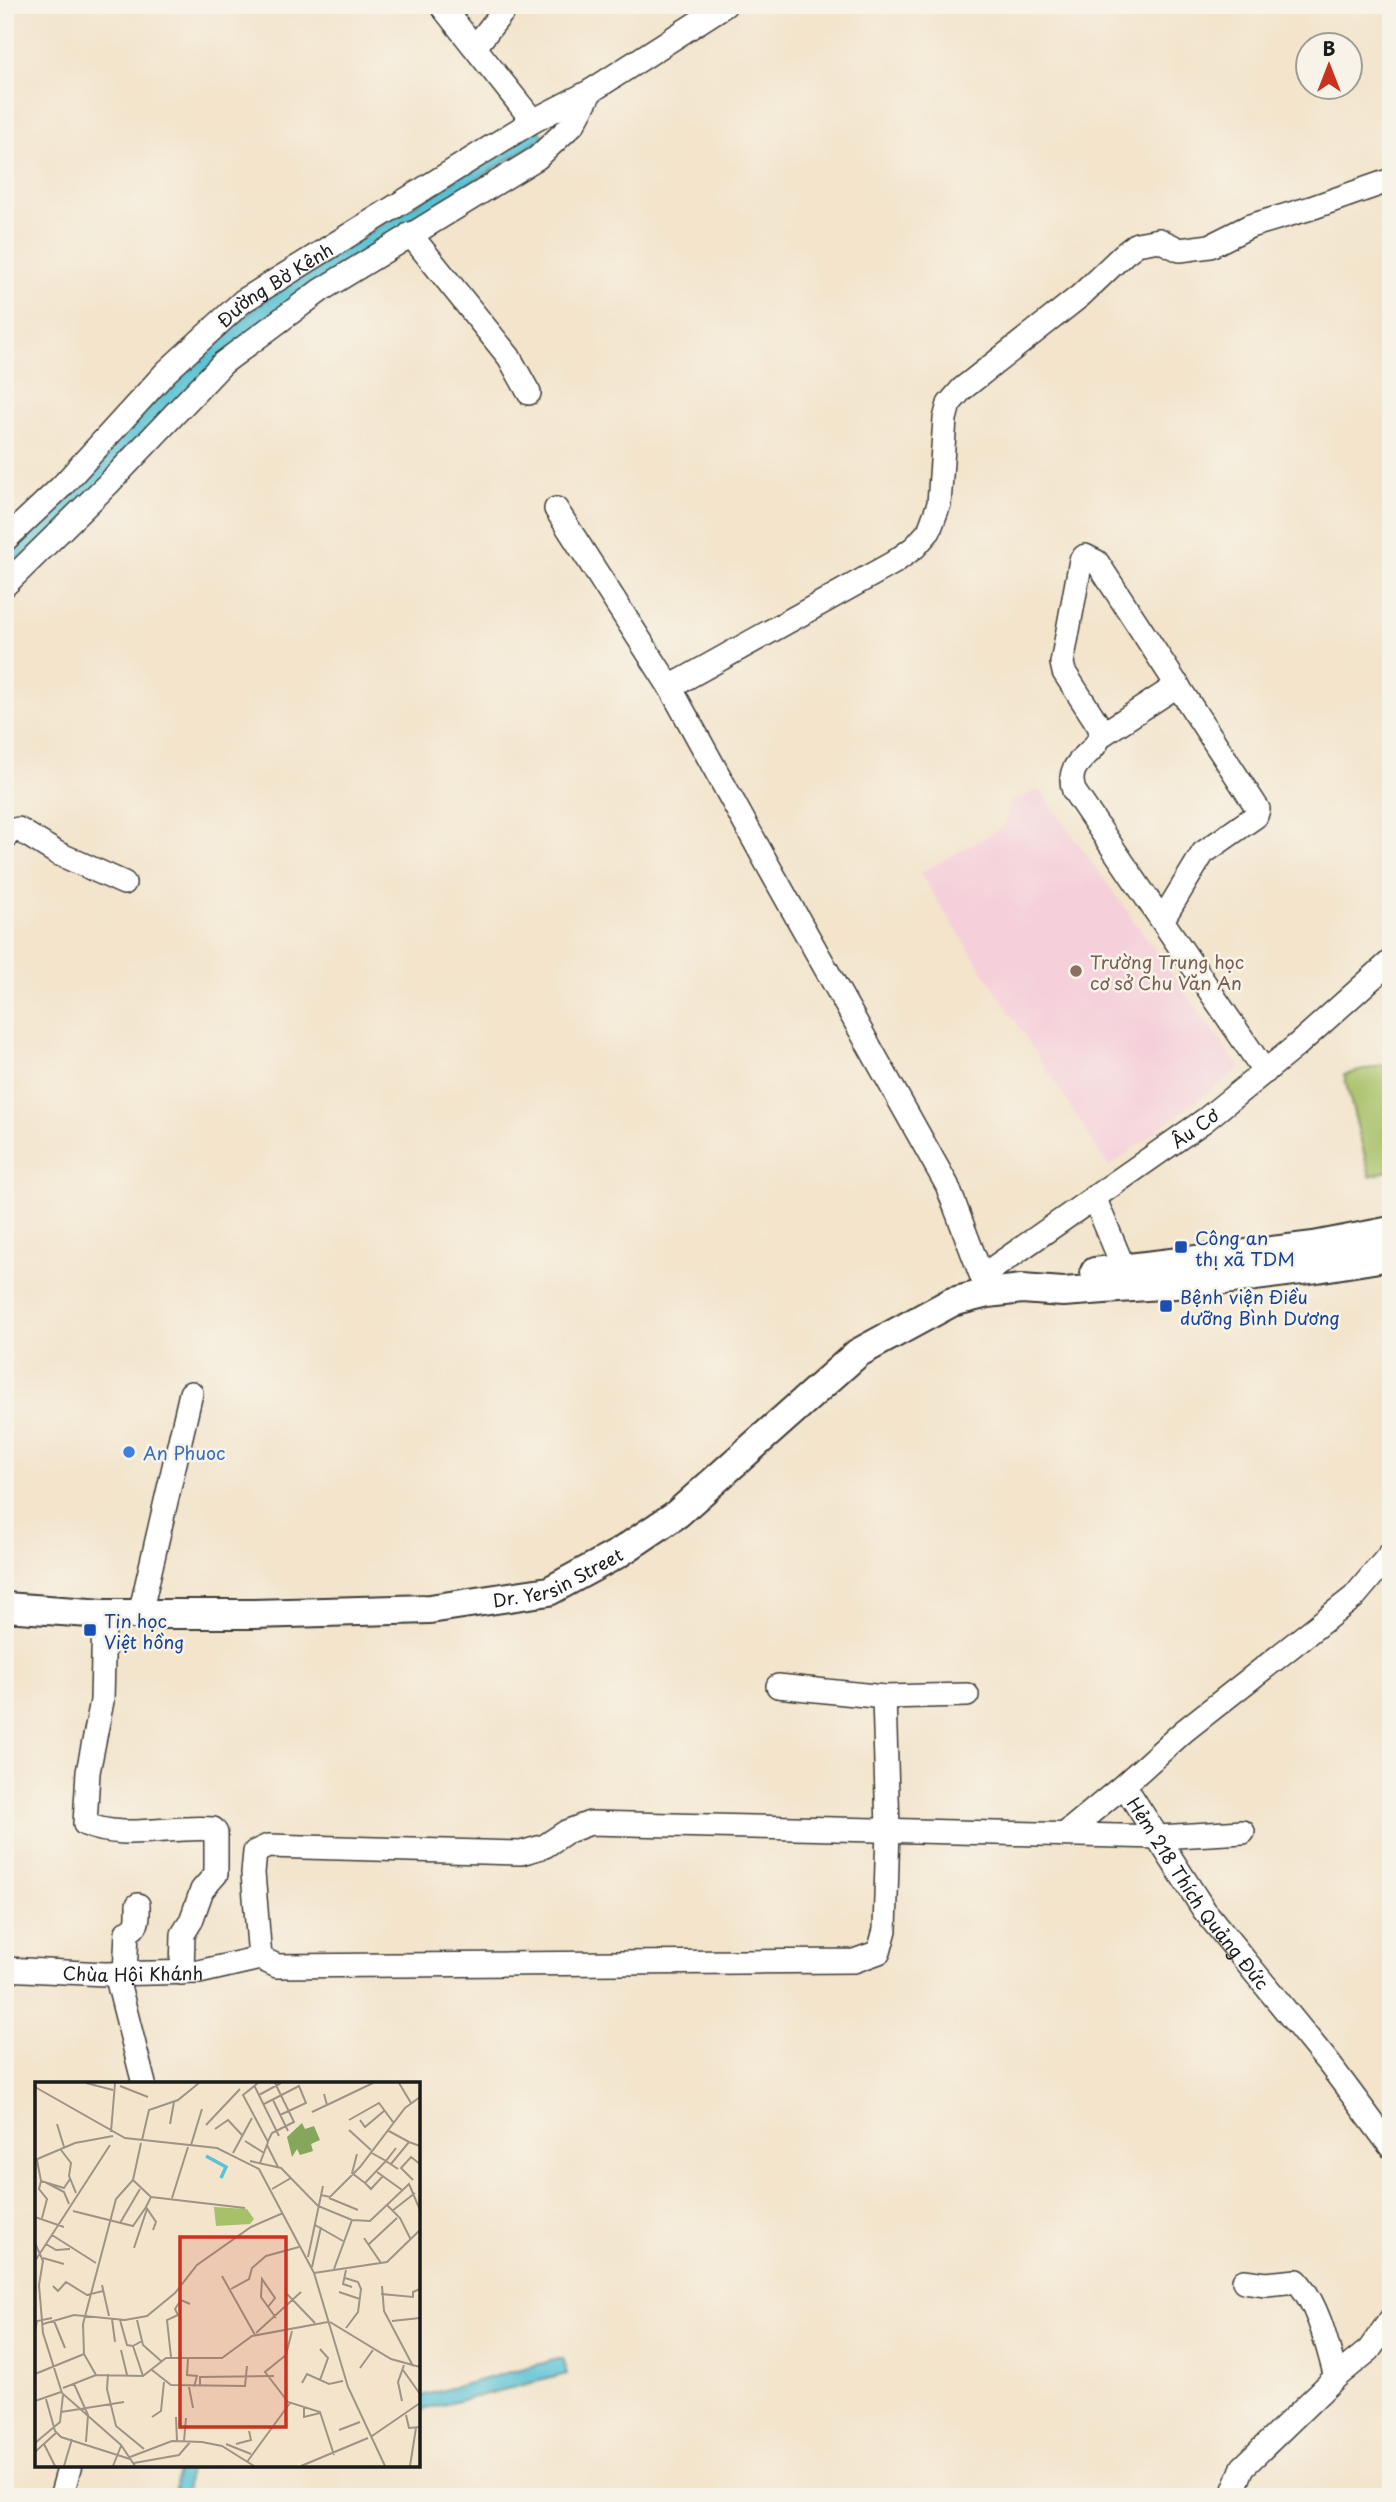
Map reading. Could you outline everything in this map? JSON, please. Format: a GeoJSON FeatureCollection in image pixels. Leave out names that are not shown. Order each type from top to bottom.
{"type":"FeatureCollection","features":[{"type":"Feature","properties":{"kind":"main road","name":"Dr. Yersin Street"},"geometry":{"type":"LineString","coordinates":[[1316,1257],[1391,1231]]}},
{"type":"Feature","properties":{"kind":"main road","name":"Dr. Yersin Street"},"geometry":{"type":"LineString","coordinates":[[5,1607],[104,1614],[430,1609],[549,1591],[619,1553],[677,1514],[858,1353],[985,1285],[1063,1292],[1316,1257],[1391,1255]]}},
{"type":"Feature","properties":{"kind":"main road","name":"Dr. Yersin Street"},"geometry":{"type":"LineString","coordinates":[[1022,1289],[1049,1277],[1124,1269],[1214,1270]]}},
{"type":"Feature","properties":{"kind":"street"},"geometry":{"type":"LineString","coordinates":[[440,5],[533,121]]}},
{"type":"Feature","properties":{"kind":"street"},"geometry":{"type":"LineString","coordinates":[[475,47],[508,5]]}},
{"type":"Feature","properties":{"kind":"street","name":"Đường Bờ Kênh"},"geometry":{"type":"LineString","coordinates":[[5,540],[62,486],[166,372],[243,301],[533,121],[591,90],[725,5]]}},
{"type":"Feature","properties":{"kind":"street"},"geometry":{"type":"LineString","coordinates":[[5,585],[108,484],[223,363],[321,290],[537,158],[574,123],[591,90]]}},
{"type":"Feature","properties":{"kind":"street"},"geometry":{"type":"LineString","coordinates":[[670,687],[893,563],[915,547],[929,531],[939,504],[945,419],[949,404],[962,389],[1080,296],[1131,249],[1149,240],[1159,240],[1180,250],[1210,247],[1250,226],[1391,180]]}},
{"type":"Feature","properties":{"kind":"street"},"geometry":{"type":"LineString","coordinates":[[410,234],[509,357],[529,393]]}},
{"type":"Feature","properties":{"kind":"street"},"geometry":{"type":"LineString","coordinates":[[556,509],[670,687],[947,1185],[985,1285]]}},
{"type":"Feature","properties":{"kind":"street"},"geometry":{"type":"LineString","coordinates":[[1163,919],[1203,853],[1256,816],[1258,809],[1097,562],[1085,556],[1081,560],[1062,663],[1064,672],[1101,729],[1094,747],[1081,758],[1072,771],[1074,791],[1265,1072]]}},
{"type":"Feature","properties":{"kind":"street"},"geometry":{"type":"LineString","coordinates":[[1100,736],[1178,685]]}},
{"type":"Feature","properties":{"kind":"street"},"geometry":{"type":"LineString","coordinates":[[5,839],[10,831],[18,829],[57,853],[124,883]]}},
{"type":"Feature","properties":{"kind":"street","name":"Âu Cơ"},"geometry":{"type":"LineString","coordinates":[[985,1285],[1094,1197],[1205,1120],[1265,1072],[1391,961]]}},
{"type":"Feature","properties":{"kind":"street"},"geometry":{"type":"LineString","coordinates":[[1094,1197],[1124,1269]]}},
{"type":"Feature","properties":{"kind":"street"},"geometry":{"type":"LineString","coordinates":[[140,1614],[191,1393]]}},
{"type":"Feature","properties":{"kind":"street","name":"Hẻm 218 Thích Quảng Đức"},"geometry":{"type":"LineString","coordinates":[[1391,1553],[1354,1597],[1184,1731],[1124,1785],[1204,1910],[1338,2075],[1391,2147]]}},
{"type":"Feature","properties":{"kind":"street"},"geometry":{"type":"LineString","coordinates":[[104,1614],[102,1701],[88,1772],[85,1824],[126,1832],[214,1829],[214,1878],[202,1891],[183,1934],[182,1973]]}},
{"type":"Feature","properties":{"kind":"street"},"geometry":{"type":"LineString","coordinates":[[778,1686],[884,1697],[967,1695]]}},
{"type":"Feature","properties":{"kind":"street"},"geometry":{"type":"LineString","coordinates":[[884,1697],[888,1829],[885,1930],[879,1952],[854,1961],[277,1966],[260,1958],[253,1873],[255,1852],[268,1846],[521,1853],[545,1846],[566,1832],[590,1824],[888,1829],[1158,1837],[1242,1832]]}},
{"type":"Feature","properties":{"kind":"street"},"geometry":{"type":"LineString","coordinates":[[1065,1835],[1124,1785]]}},
{"type":"Feature","properties":{"kind":"street"},"geometry":{"type":"LineString","coordinates":[[138,1905],[138,1924],[127,1931],[121,1974],[144,2082]]}},
{"type":"Feature","properties":{"kind":"street","name":"Chùa Hội Khánh"},"geometry":{"type":"LineString","coordinates":[[5,1969],[121,1974],[182,1973],[199,1972],[260,1958]]}},
{"type":"Feature","properties":{"kind":"street"},"geometry":{"type":"LineString","coordinates":[[1244,2281],[1266,2284],[1297,2281],[1305,2290],[1325,2338],[1336,2377]]}},
{"type":"Feature","properties":{"kind":"street"},"geometry":{"type":"LineString","coordinates":[[1231,2497],[1243,2467],[1336,2377],[1369,2350],[1391,2319]]}},
{"type":"Feature","properties":{"kind":"street"},"geometry":{"type":"LineString","coordinates":[[61,2497],[69,2467]]}},
{"type":"Feature","properties":{"kind":"shaded area","name":"Trường Trung học cơ sở Chu Văn An"},"geometry":{"type":"Polygon","coordinates":[[[1040,790],[1240,1068],[1109,1167],[920,873],[1006,826],[1009,802],[1040,790]]]}},
{"type":"Feature","properties":{"kind":"green space"},"geometry":{"type":"Polygon","coordinates":[[[1391,1063],[1391,1170],[1370,1176],[1344,1075],[1391,1063]]]}},
{"type":"Feature","properties":{"kind":"water"},"geometry":{"type":"Polygon","coordinates":[[[537,128],[545,137],[415,218],[343,269],[5,577],[5,553],[188,366],[270,295],[537,128]]]}},
{"type":"Feature","properties":{"kind":"water"},"geometry":{"type":"Polygon","coordinates":[[[562,2358],[567,2374],[420,2411],[420,2396],[562,2358]]]}},
{"type":"Feature","properties":{"kind":"water"},"geometry":{"type":"Polygon","coordinates":[[[178,2467],[189,2467],[186,2497],[175,2497],[178,2467]]]}},
{"type":"Feature","properties":{"kind":"place","name":"Trường Trung học cơ sở Chu Văn An"},"geometry":{"type":"Point","coordinates":[1076,971]}},
{"type":"Feature","properties":{"kind":"place","name":"Công an thị xã TDM"},"geometry":{"type":"Point","coordinates":[1181,1247]}},
{"type":"Feature","properties":{"kind":"place","name":"Bệnh viện Điều dưỡng Bình Dương"},"geometry":{"type":"Point","coordinates":[1166,1306]}},
{"type":"Feature","properties":{"kind":"place","name":"An Phuoc"},"geometry":{"type":"Point","coordinates":[129,1452]}},
{"type":"Feature","properties":{"kind":"place","name":"Tin học Việt hồng"},"geometry":{"type":"Point","coordinates":[90,1630]}}]}
